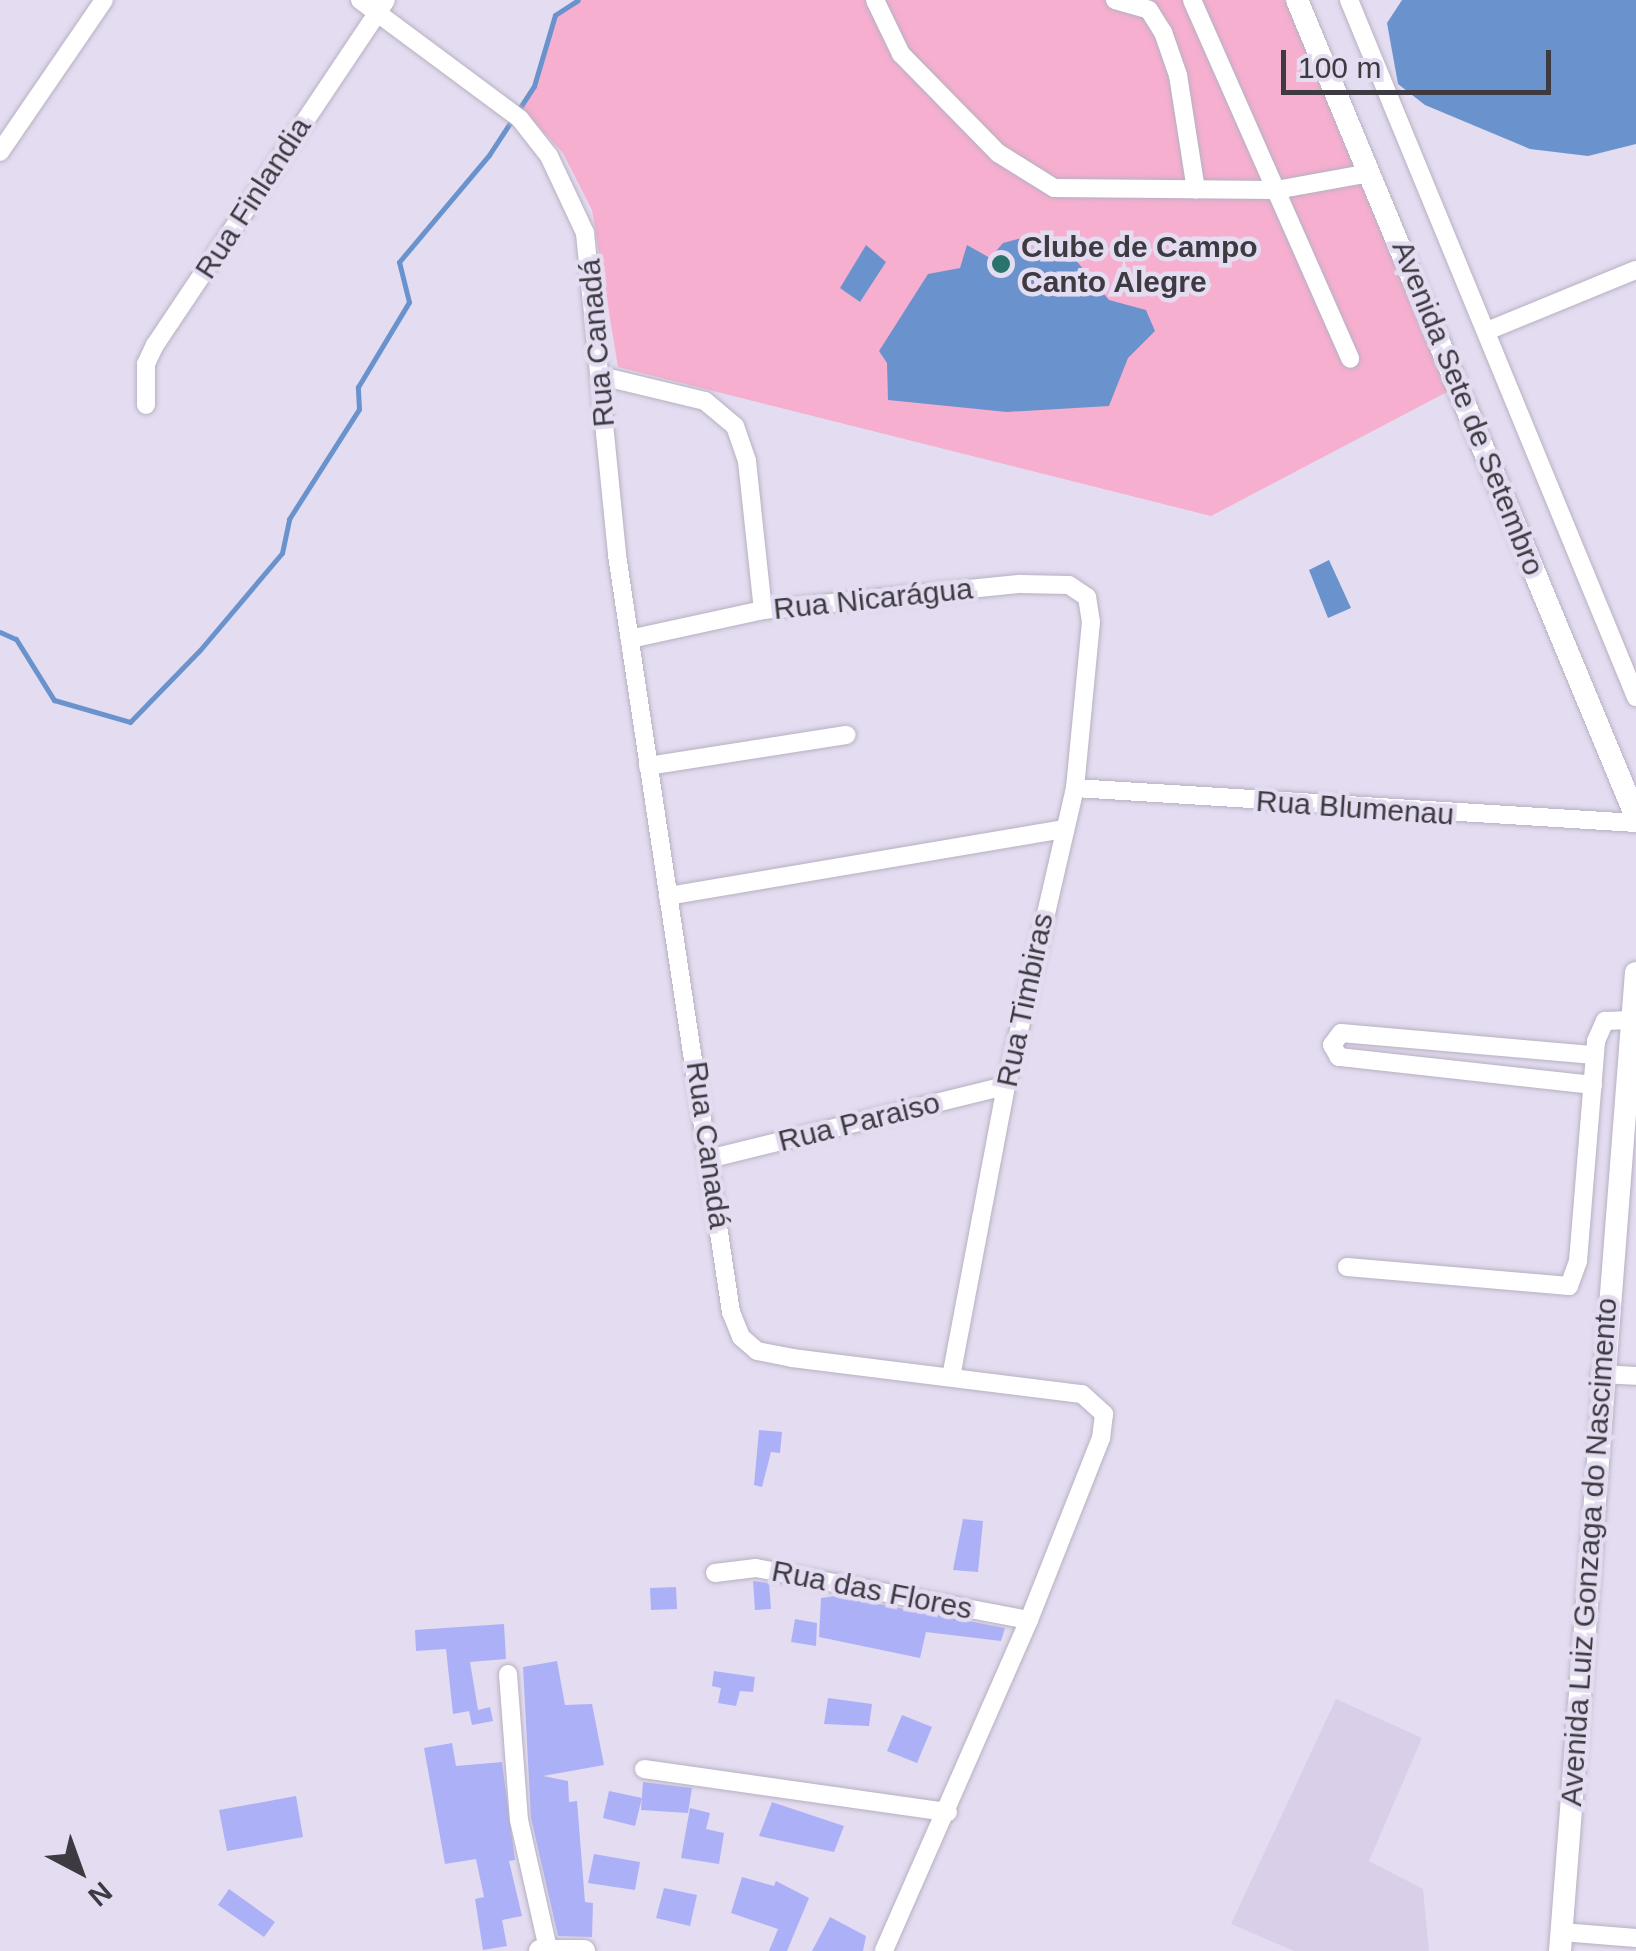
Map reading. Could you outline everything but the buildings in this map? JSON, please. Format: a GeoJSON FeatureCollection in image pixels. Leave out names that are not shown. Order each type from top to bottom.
{"type":"FeatureCollection","features":[{"type":"Feature","properties":{"kind":"main road","name":"Avenida Sete de Setembro"},"geometry":{"type":"LineString","coordinates":[[1296,0],[1635,815]]}},
{"type":"Feature","properties":{"kind":"main road","name":"Avenida Luiz Gonzaga do Nascimento"},"geometry":{"type":"LineString","coordinates":[[1561,1941],[1600,1374],[1623,1080],[1636,973]]}},
{"type":"Feature","properties":{"kind":"main road"},"geometry":{"type":"LineString","coordinates":[[544,1950],[584,1951]]}},
{"type":"Feature","properties":{"kind":"street"},"geometry":{"type":"LineString","coordinates":[[0,152],[104,0]]}},
{"type":"Feature","properties":{"kind":"street","name":"Rua Canadá"},"geometry":{"type":"LineString","coordinates":[[360,0],[382,6],[513,113],[549,156],[585,233],[630,638],[712,1158],[731,1312],[740,1337],[775,1355],[1082,1394],[1104,1414],[1029,1620],[884,1951]]}},
{"type":"Feature","properties":{"kind":"street"},"geometry":{"type":"LineString","coordinates":[[874,0],[902,54],[1019,169],[1054,188],[1276,190],[1370,173]]}},
{"type":"Feature","properties":{"kind":"street"},"geometry":{"type":"LineString","coordinates":[[1116,0],[1148,10],[1163,32],[1178,75],[1196,190]]}},
{"type":"Feature","properties":{"kind":"street"},"geometry":{"type":"LineString","coordinates":[[1192,0],[1350,359]]}},
{"type":"Feature","properties":{"kind":"street"},"geometry":{"type":"LineString","coordinates":[[1349,0],[1636,697]]}},
{"type":"Feature","properties":{"kind":"street","name":"Rua Finlandia"},"geometry":{"type":"LineString","coordinates":[[146,405],[146,364],[155,346],[382,6]]}},
{"type":"Feature","properties":{"kind":"street"},"geometry":{"type":"LineString","coordinates":[[1487,331],[1636,270]]}},
{"type":"Feature","properties":{"kind":"street"},"geometry":{"type":"LineString","coordinates":[[601,376],[705,401],[735,426],[747,461],[763,610]]}},
{"type":"Feature","properties":{"kind":"street","name":"Rua Nicarágua"},"geometry":{"type":"LineString","coordinates":[[630,638],[763,610],[1046,583],[1080,589],[1091,622]]}},
{"type":"Feature","properties":{"kind":"street","name":"Rua Timbiras"},"geometry":{"type":"LineString","coordinates":[[951,1377],[1006,1086],[1075,788],[1091,622]]}},
{"type":"Feature","properties":{"kind":"street"},"geometry":{"type":"LineString","coordinates":[[648,766],[847,734]]}},
{"type":"Feature","properties":{"kind":"street","name":"Rua Blumenau"},"geometry":{"type":"LineString","coordinates":[[1075,788],[1635,815]]}},
{"type":"Feature","properties":{"kind":"street"},"geometry":{"type":"LineString","coordinates":[[668,896],[1063,829]]}},
{"type":"Feature","properties":{"kind":"street"},"geometry":{"type":"LineString","coordinates":[[1593,1082],[1594,1055],[1605,1021],[1630,1020]]}},
{"type":"Feature","properties":{"kind":"street"},"geometry":{"type":"LineString","coordinates":[[1594,1055],[1341,1033],[1332,1044],[1338,1058],[1593,1082],[1623,1080]]}},
{"type":"Feature","properties":{"kind":"street","name":"Avenida Luiz Gonzaga do Nascimento"},"geometry":{"type":"LineString","coordinates":[[1347,1267],[1564,1289],[1575,1278],[1578,1261],[1593,1082]]}},
{"type":"Feature","properties":{"kind":"street","name":"Rua Paraiso"},"geometry":{"type":"LineString","coordinates":[[712,1158],[1006,1086]]}},
{"type":"Feature","properties":{"kind":"street"},"geometry":{"type":"LineString","coordinates":[[1600,1374],[1636,1376]]}},
{"type":"Feature","properties":{"kind":"street","name":"Rua das Flores"},"geometry":{"type":"LineString","coordinates":[[715,1573],[756,1568],[1029,1620]]}},
{"type":"Feature","properties":{"kind":"street"},"geometry":{"type":"LineString","coordinates":[[508,1674],[518,1820],[544,1950]]}},
{"type":"Feature","properties":{"kind":"street"},"geometry":{"type":"LineString","coordinates":[[644,1769],[948,1812]]}},
{"type":"Feature","properties":{"kind":"street"},"geometry":{"type":"LineString","coordinates":[[1561,1941],[1636,1938]]}},
{"type":"Feature","properties":{"kind":"shaded area","name":"Clube de Campo Canto Alegre"},"geometry":{"type":"Polygon","coordinates":[[[578,0],[1286,0],[1447,392],[1211,516],[618,367],[592,210],[563,153],[520,107],[534,86],[555,15],[578,0]]]}},
{"type":"Feature","properties":{"kind":"shaded area"},"geometry":{"type":"Polygon","coordinates":[[[1336,1699],[1422,1738],[1369,1861],[1423,1889],[1429,1951],[1294,1951],[1231,1924],[1336,1699]]]}},
{"type":"Feature","properties":{"kind":"water"},"geometry":{"type":"Polygon","coordinates":[[[1402,0],[1636,0],[1636,144],[1588,156],[1530,149],[1425,105],[1398,84],[1387,23],[1402,0]]]}},
{"type":"Feature","properties":{"kind":"water"},"geometry":{"type":"Polygon","coordinates":[[[1022,238],[1042,261],[1069,252],[1109,300],[1146,310],[1155,331],[1128,358],[1109,406],[1007,412],[888,400],[887,363],[879,351],[928,274],[960,268],[967,245],[990,258],[1003,243],[1022,238]]]}},
{"type":"Feature","properties":{"kind":"water"},"geometry":{"type":"Polygon","coordinates":[[[866,245],[886,262],[860,302],[840,288],[866,245]]]}},
{"type":"Feature","properties":{"kind":"water"},"geometry":{"type":"Polygon","coordinates":[[[1329,560],[1351,608],[1328,618],[1309,570],[1329,560]]]}},
{"type":"Feature","properties":{"kind":"waterway"},"geometry":{"type":"LineString","coordinates":[[0,632],[16,639],[54,700],[130,722],[200,650],[282,553],[289,519],[359,409],[358,387],[409,302],[399,262],[489,155],[534,86],[555,15],[578,0]]}},
{"type":"Feature","properties":{"kind":"place","name":"Clube de Campo Canto Alegre"},"geometry":{"type":"Point","coordinates":[1001,264]}}]}
